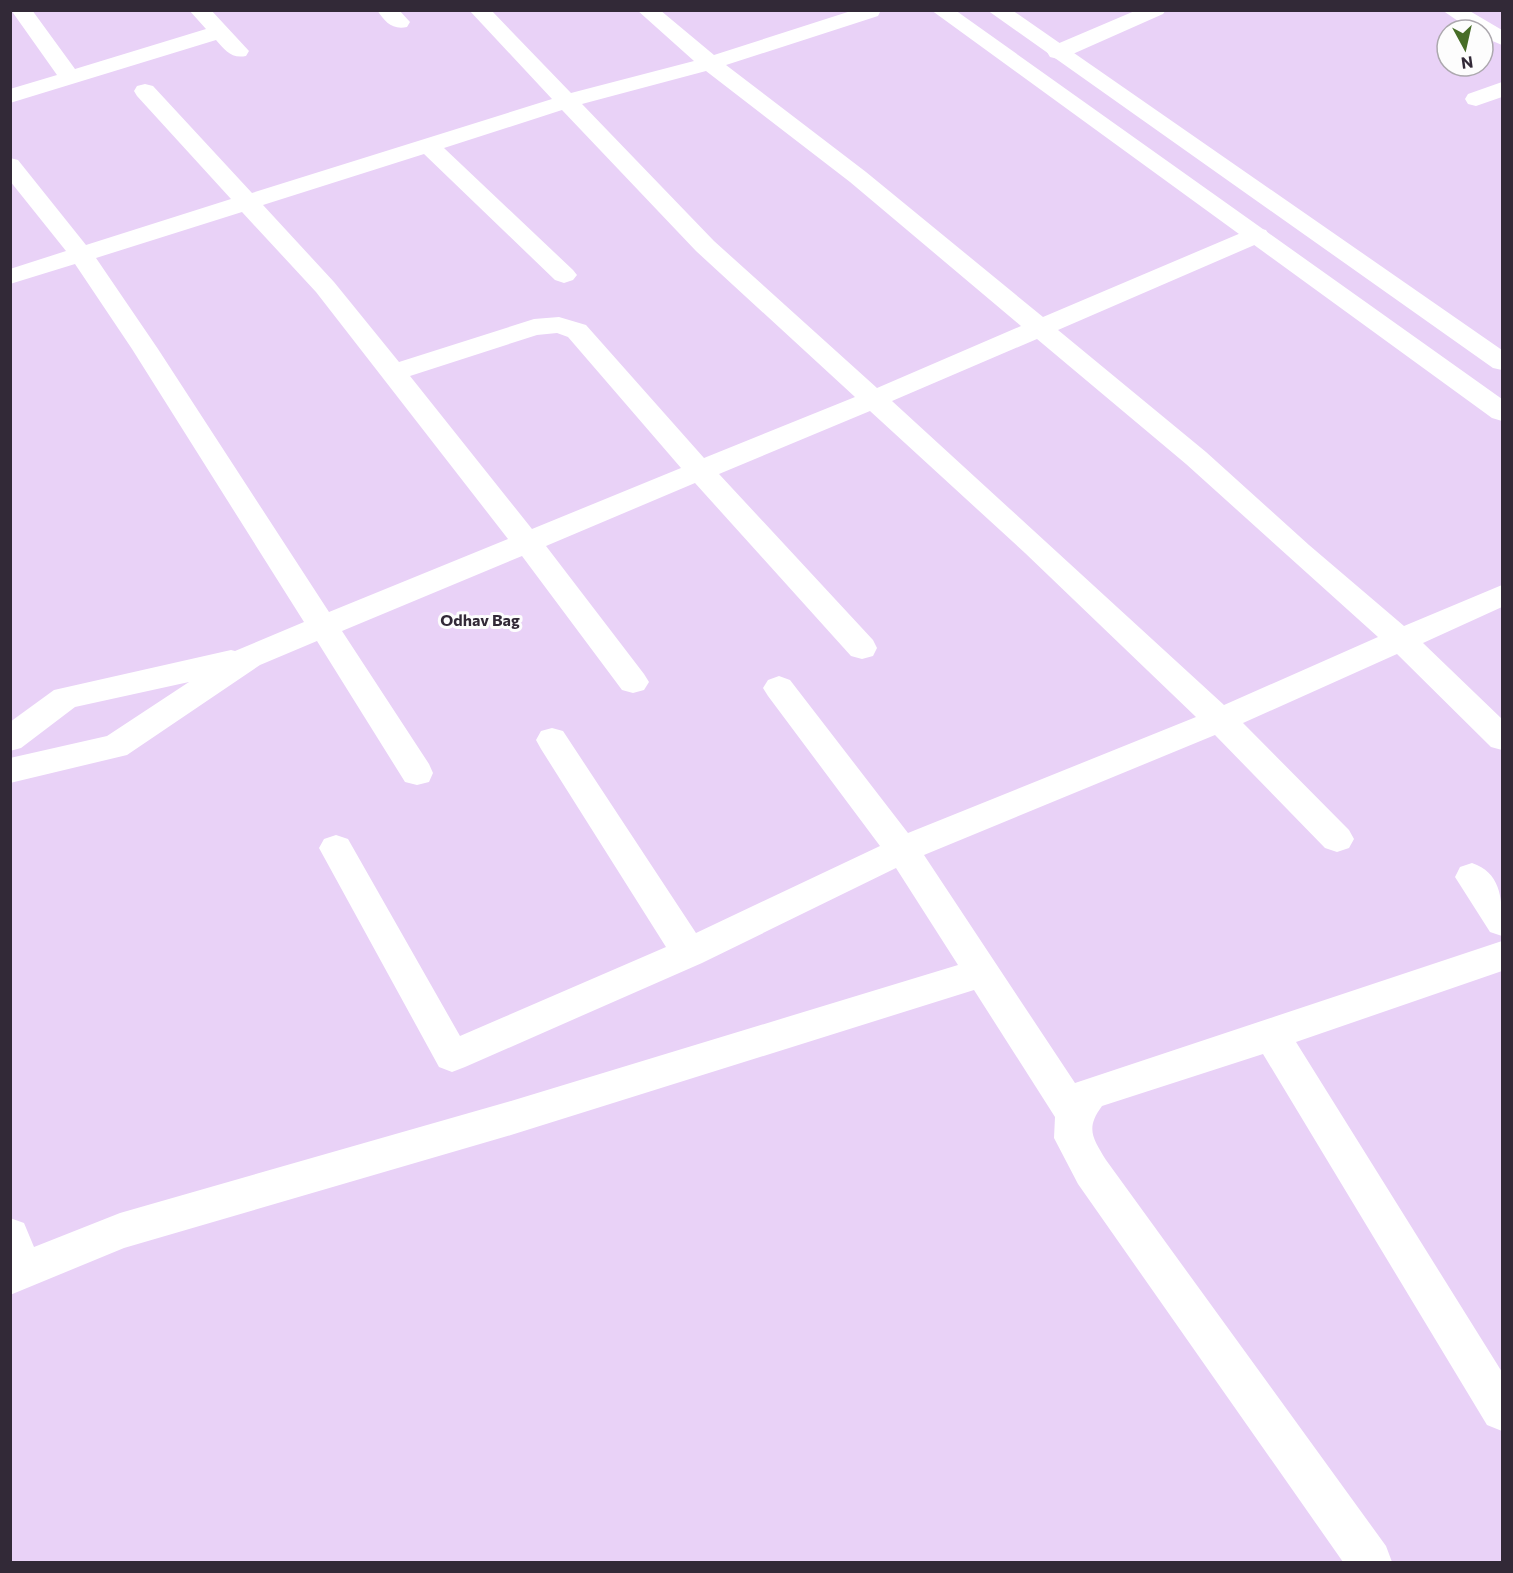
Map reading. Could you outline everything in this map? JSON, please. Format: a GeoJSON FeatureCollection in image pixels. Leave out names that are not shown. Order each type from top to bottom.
{"type":"FeatureCollection","features":[{"type":"Feature","properties":{"kind":"street"},"geometry":{"type":"LineString","coordinates":[[21,10],[70,77]]}},
{"type":"Feature","properties":{"kind":"street"},"geometry":{"type":"LineString","coordinates":[[479,10],[705,246],[1035,546],[1220,720],[1338,839]]}},
{"type":"Feature","properties":{"kind":"street"},"geometry":{"type":"LineString","coordinates":[[647,10],[710,63],[858,177],[1037,328],[1197,458],[1299,552],[1401,640],[1503,738]]}},
{"type":"Feature","properties":{"kind":"street"},"geometry":{"type":"LineString","coordinates":[[941,10],[1503,412]]}},
{"type":"Feature","properties":{"kind":"street"},"geometry":{"type":"LineString","coordinates":[[997,10],[1503,362]]}},
{"type":"Feature","properties":{"kind":"street"},"geometry":{"type":"LineString","coordinates":[[1058,52],[1156,10]]}},
{"type":"Feature","properties":{"kind":"street"},"geometry":{"type":"LineString","coordinates":[[1452,10],[1503,39]]}},
{"type":"Feature","properties":{"kind":"street"},"geometry":{"type":"LineString","coordinates":[[202,11],[238,51]]}},
{"type":"Feature","properties":{"kind":"street"},"geometry":{"type":"LineString","coordinates":[[10,277],[248,201],[430,147],[565,102],[710,63],[871,12]]}},
{"type":"Feature","properties":{"kind":"street"},"geometry":{"type":"LineString","coordinates":[[10,96],[220,32]]}},
{"type":"Feature","properties":{"kind":"street"},"geometry":{"type":"LineString","coordinates":[[1476,99],[1503,88]]}},
{"type":"Feature","properties":{"kind":"street"},"geometry":{"type":"LineString","coordinates":[[145,91],[325,287],[526,541],[633,682]]}},
{"type":"Feature","properties":{"kind":"street"},"geometry":{"type":"LineString","coordinates":[[430,147],[564,275]]}},
{"type":"Feature","properties":{"kind":"street"},"geometry":{"type":"LineString","coordinates":[[10,165],[80,254],[145,350],[417,773]]}},
{"type":"Feature","properties":{"kind":"street"},"geometry":{"type":"LineString","coordinates":[[10,740],[65,698],[249,657],[874,399],[1257,235]]}},
{"type":"Feature","properties":{"kind":"street"},"geometry":{"type":"LineString","coordinates":[[393,373],[534,327],[560,325],[577,331],[699,470],[862,648]]}},
{"type":"Feature","properties":{"kind":"street"},"geometry":{"type":"LineString","coordinates":[[336,848],[452,1056],[689,952],[902,850],[1220,720],[1503,595]]}},
{"type":"Feature","properties":{"kind":"street"},"geometry":{"type":"LineString","coordinates":[[10,771],[116,746],[249,657]]}},
{"type":"Feature","properties":{"kind":"street"},"geometry":{"type":"LineString","coordinates":[[779,688],[902,850],[1074,1114],[1073,1138],[1092,1172],[1370,1563]]}},
{"type":"Feature","properties":{"kind":"street"},"geometry":{"type":"LineString","coordinates":[[552,740],[689,952]]}},
{"type":"Feature","properties":{"kind":"street"},"geometry":{"type":"LineString","coordinates":[[1472,877],[1503,922]]}},
{"type":"Feature","properties":{"kind":"street"},"geometry":{"type":"LineString","coordinates":[[1074,1114],[1089,1095],[1503,956]]}},
{"type":"Feature","properties":{"kind":"street"},"geometry":{"type":"LineString","coordinates":[[14,1261],[511,1118],[982,973]]}},
{"type":"Feature","properties":{"kind":"street"},"geometry":{"type":"LineString","coordinates":[[1272,1035],[1503,1410]]}},
{"type":"Feature","properties":{"kind":"district","name":"Odhav Bag"},"geometry":{"type":"Point","coordinates":[480,619]}}]}
